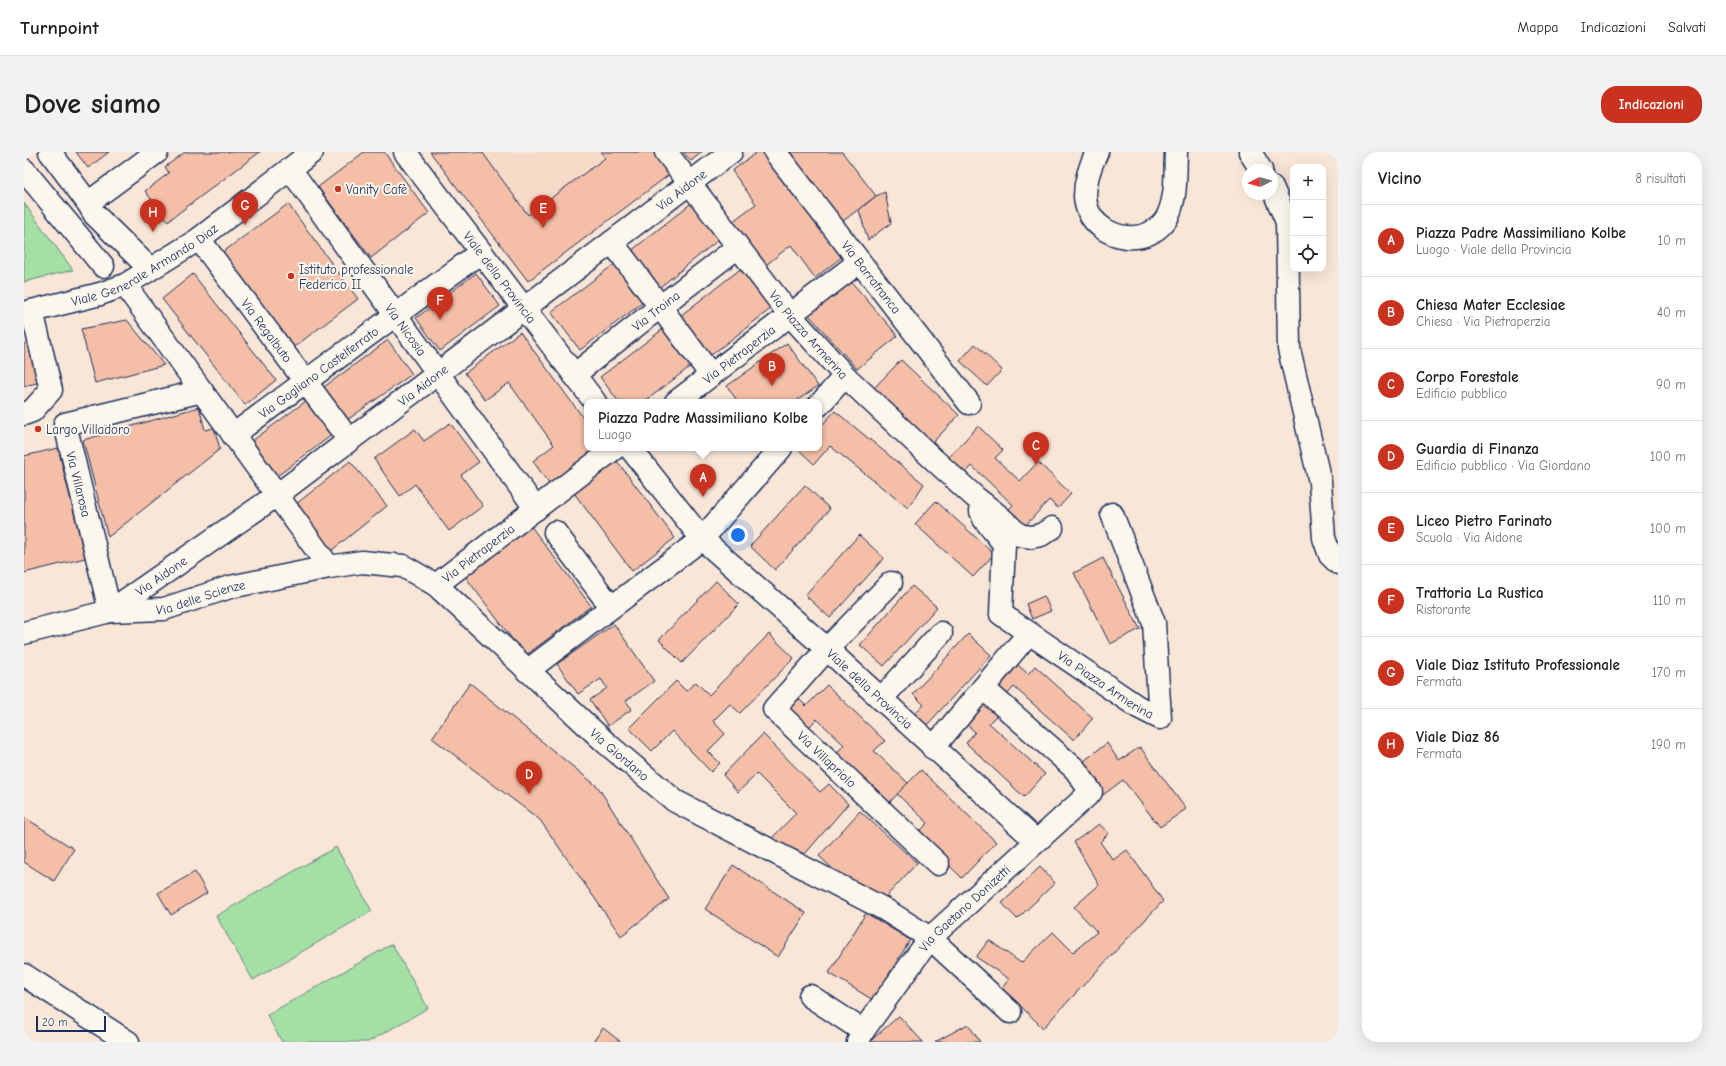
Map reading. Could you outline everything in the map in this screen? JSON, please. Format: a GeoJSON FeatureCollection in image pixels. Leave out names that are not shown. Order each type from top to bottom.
{"type":"FeatureCollection","features":[{"type":"Feature","properties":{"kind":"street"},"geometry":{"type":"LineString","coordinates":[[50,152],[91,209],[150,269]]}},
{"type":"Feature","properties":{"kind":"street"},"geometry":{"type":"LineString","coordinates":[[91,209],[157,152]]}},
{"type":"Feature","properties":{"kind":"street","name":"Viale Generale Armando Diaz"},"geometry":{"type":"LineString","coordinates":[[28,312],[100,294],[125,285],[199,239],[312,152]]}},
{"type":"Feature","properties":{"kind":"street","name":"Viale della Provincia"},"geometry":{"type":"LineString","coordinates":[[405,152],[593,399]]}},
{"type":"Feature","properties":{"kind":"street","name":"Via Piazza Armerina"},"geometry":{"type":"LineString","coordinates":[[666,152],[790,315],[845,376],[1019,536],[1031,537],[1041,535],[1052,528]]}},
{"type":"Feature","properties":{"kind":"street","name":"Via Aidone"},"geometry":{"type":"LineString","coordinates":[[110,612],[277,495],[731,152]]}},
{"type":"Feature","properties":{"kind":"street","name":"Via Barrafranca"},"geometry":{"type":"LineString","coordinates":[[775,152],[969,402]]}},
{"type":"Feature","properties":{"kind":"street"},"geometry":{"type":"LineString","coordinates":[[1097,152],[1086,181],[1085,198],[1088,210],[1096,223],[1108,233],[1124,238],[1140,237],[1157,230],[1169,214],[1175,193],[1176,152]]}},
{"type":"Feature","properties":{"kind":"street"},"geometry":{"type":"LineString","coordinates":[[1250,152],[1257,164]]}},
{"type":"Feature","properties":{"kind":"street","name":"Via Nicosia"},"geometry":{"type":"LineString","coordinates":[[290,169],[536,509]]}},
{"type":"Feature","properties":{"kind":"street"},"geometry":{"type":"LineString","coordinates":[[24,170],[103,266]]}},
{"type":"Feature","properties":{"kind":"street"},"geometry":{"type":"LineString","coordinates":[[1278,200],[1287,222],[1289,349],[1320,482],[1324,538],[1330,555],[1338,563]]}},
{"type":"Feature","properties":{"kind":"street"},"geometry":{"type":"LineString","coordinates":[[91,209],[103,266],[100,294]]}},
{"type":"Feature","properties":{"kind":"street","name":"Via Regalbuto"},"geometry":{"type":"LineString","coordinates":[[199,239],[349,440]]}},
{"type":"Feature","properties":{"kind":"street"},"geometry":{"type":"LineString","coordinates":[[612,242],[711,375]]}},
{"type":"Feature","properties":{"kind":"street","name":"Via Troina"},"geometry":{"type":"LineString","coordinates":[[574,375],[738,247]]}},
{"type":"Feature","properties":{"kind":"street","name":"Via Gagliano Castelferrato"},"geometry":{"type":"LineString","coordinates":[[233,435],[481,252]]}},
{"type":"Feature","properties":{"kind":"street","name":"Via Pietraperzia"},"geometry":{"type":"LineString","coordinates":[[680,399],[859,262]]}},
{"type":"Feature","properties":{"kind":"street"},"geometry":{"type":"LineString","coordinates":[[125,285],[329,567]]}},
{"type":"Feature","properties":{"kind":"street"},"geometry":{"type":"LineString","coordinates":[[24,414],[32,411],[51,390],[28,312]]}},
{"type":"Feature","properties":{"kind":"street"},"geometry":{"type":"LineString","coordinates":[[822,402],[845,376]]}},
{"type":"Feature","properties":{"kind":"street","name":"Via Villarosa"},"geometry":{"type":"LineString","coordinates":[[110,612],[65,424],[202,391]]}},
{"type":"Feature","properties":{"kind":"street","name":"Via Pietraperzia"},"geometry":{"type":"LineString","coordinates":[[436,585],[611,451]]}},
{"type":"Feature","properties":{"kind":"street","name":"Viale della Provincia"},"geometry":{"type":"LineString","coordinates":[[632,451],[702,539],[827,649],[1036,841]]}},
{"type":"Feature","properties":{"kind":"street"},"geometry":{"type":"LineString","coordinates":[[527,671],[702,539],[778,451]]}},
{"type":"Feature","properties":{"kind":"street","name":"Via Piazza Armerina"},"geometry":{"type":"LineString","coordinates":[[975,497],[984,519],[1004,544],[1001,614],[1138,707],[1160,718],[1154,623],[1112,514]]}},
{"type":"Feature","properties":{"kind":"street"},"geometry":{"type":"LineString","coordinates":[[555,532],[611,607]]}},
{"type":"Feature","properties":{"kind":"street","name":"Via Giordano"},"geometry":{"type":"LineString","coordinates":[[329,567],[362,562],[404,566],[436,585],[606,743],[675,801],[884,909],[930,938],[1010,1012]]}},
{"type":"Feature","properties":{"kind":"street","name":"Via delle Scienze"},"geometry":{"type":"LineString","coordinates":[[24,633],[110,612],[164,609],[230,587],[329,567]]}},
{"type":"Feature","properties":{"kind":"street"},"geometry":{"type":"LineString","coordinates":[[827,649],[891,583]]}},
{"type":"Feature","properties":{"kind":"street"},"geometry":{"type":"LineString","coordinates":[[881,699],[941,633]]}},
{"type":"Feature","properties":{"kind":"street"},"geometry":{"type":"LineString","coordinates":[[933,748],[1029,633]]}},
{"type":"Feature","properties":{"kind":"street","name":"Via Villapriolo"},"geometry":{"type":"LineString","coordinates":[[827,649],[774,709],[938,864]]}},
{"type":"Feature","properties":{"kind":"street","name":"Via Gaetano Donizetti"},"geometry":{"type":"LineString","coordinates":[[860,1036],[930,938],[1091,792],[1075,768],[983,688]]}},
{"type":"Feature","properties":{"kind":"street"},"geometry":{"type":"LineString","coordinates":[[24,975],[128,1042]]}},
{"type":"Feature","properties":{"kind":"street"},"geometry":{"type":"LineString","coordinates":[[810,996],[860,1036]]}},
{"type":"Feature","properties":{"kind":"shaded area"},"geometry":{"type":"Polygon","coordinates":[[[430,152],[653,152],[670,174],[528,281],[430,152]]]}},
{"type":"Feature","properties":{"kind":"green space"},"geometry":{"type":"Polygon","coordinates":[[[24,203],[73,270],[24,282],[24,203]]]}},
{"type":"Feature","properties":{"kind":"green space"},"geometry":{"type":"Polygon","coordinates":[[[336,847],[372,911],[253,980],[216,916],[336,847]]]}},
{"type":"Feature","properties":{"kind":"green space"},"geometry":{"type":"Polygon","coordinates":[[[392,944],[428,1008],[368,1042],[282,1042],[267,1015],[392,944]]]}},
{"type":"Feature","properties":{"kind":"building"},"geometry":{"type":"Polygon","coordinates":[[[76,152],[109,152],[88,168],[76,152]]]}},
{"type":"Feature","properties":{"kind":"building"},"geometry":{"type":"Polygon","coordinates":[[[185,152],[260,152],[168,221],[145,191],[169,173],[165,167],[185,152]]]}},
{"type":"Feature","properties":{"kind":"building"},"geometry":{"type":"Polygon","coordinates":[[[364,152],[384,152],[429,213],[371,258],[318,187],[364,152]]]}},
{"type":"Feature","properties":{"kind":"building"},"geometry":{"type":"Polygon","coordinates":[[[430,152],[482,152],[528,215],[605,158],[601,152],[653,152],[670,174],[528,281],[430,152]]]}},
{"type":"Feature","properties":{"kind":"building"},"geometry":{"type":"Polygon","coordinates":[[[683,152],[702,152],[691,161],[683,152]]]}},
{"type":"Feature","properties":{"kind":"building"},"geometry":{"type":"Polygon","coordinates":[[[757,152],[765,152],[843,256],[815,278],[791,245],[766,265],[733,221],[756,204],[732,171],[757,152]]]}},
{"type":"Feature","properties":{"kind":"building"},"geometry":{"type":"Polygon","coordinates":[[[790,152],[842,152],[876,196],[843,221],[790,152]]]}},
{"type":"Feature","properties":{"kind":"building"},"geometry":{"type":"Polygon","coordinates":[[[885,192],[891,223],[868,240],[859,210],[876,196],[885,192]]]}},
{"type":"Feature","properties":{"kind":"building"},"geometry":{"type":"Polygon","coordinates":[[[694,201],[722,237],[660,287],[631,251],[694,201]]]}},
{"type":"Feature","properties":{"kind":"building","name":"Istituto professionale Federico II"},"geometry":{"type":"Polygon","coordinates":[[[288,204],[358,299],[294,347],[223,252],[288,204]]]}},
{"type":"Feature","properties":{"kind":"building"},"geometry":{"type":"Polygon","coordinates":[[[617,262],[646,300],[580,350],[551,312],[617,262]]]}},
{"type":"Feature","properties":{"kind":"building"},"geometry":{"type":"Polygon","coordinates":[[[743,267],[773,307],[710,356],[680,316],[743,267]]]}},
{"type":"Feature","properties":{"kind":"building"},"geometry":{"type":"Polygon","coordinates":[[[476,273],[500,306],[440,351],[416,318],[476,273]]]}},
{"type":"Feature","properties":{"kind":"building"},"geometry":{"type":"Polygon","coordinates":[[[193,274],[276,380],[245,405],[162,299],[193,274]]]}},
{"type":"Feature","properties":{"kind":"building"},"geometry":{"type":"Polygon","coordinates":[[[848,278],[898,336],[857,369],[808,314],[848,278]]]}},
{"type":"Feature","properties":{"kind":"building"},"geometry":{"type":"Polygon","coordinates":[[[127,320],[164,365],[95,383],[81,329],[127,320]]]}},
{"type":"Feature","properties":{"kind":"building"},"geometry":{"type":"Polygon","coordinates":[[[667,326],[695,363],[648,399],[617,399],[600,377],[667,326]]]}},
{"type":"Feature","properties":{"kind":"building"},"geometry":{"type":"Polygon","coordinates":[[[520,332],[584,419],[584,451],[593,451],[549,484],[533,461],[554,445],[509,383],[485,400],[465,373],[520,332]]]}},
{"type":"Feature","properties":{"kind":"building"},"geometry":{"type":"Polygon","coordinates":[[[388,340],[412,374],[347,420],[324,387],[388,340]]]}},
{"type":"Feature","properties":{"kind":"building"},"geometry":{"type":"Polygon","coordinates":[[[31,342],[41,382],[24,386],[24,344],[31,342]]]}},
{"type":"Feature","properties":{"kind":"building"},"geometry":{"type":"Polygon","coordinates":[[[787,343],[818,386],[799,399],[736,399],[727,386],[787,343]]]}},
{"type":"Feature","properties":{"kind":"building"},"geometry":{"type":"Polygon","coordinates":[[[975,344],[1002,370],[987,386],[960,361],[975,344]]]}},
{"type":"Feature","properties":{"kind":"building"},"geometry":{"type":"Polygon","coordinates":[[[901,360],[959,415],[932,443],[874,388],[901,360]]]}},
{"type":"Feature","properties":{"kind":"building"},"geometry":{"type":"Polygon","coordinates":[[[306,401],[332,435],[277,476],[252,441],[306,401]]]}},
{"type":"Feature","properties":{"kind":"building"},"geometry":{"type":"Polygon","coordinates":[[[199,407],[205,430],[214,428],[220,449],[108,537],[83,440],[199,407]]]}},
{"type":"Feature","properties":{"kind":"building"},"geometry":{"type":"Polygon","coordinates":[[[835,411],[924,484],[908,508],[830,446],[814,464],[800,451],[822,451],[822,425],[835,411]]]}},
{"type":"Feature","properties":{"kind":"building"},"geometry":{"type":"Polygon","coordinates":[[[450,423],[479,462],[461,475],[483,506],[449,531],[415,484],[400,496],[374,459],[415,429],[424,441],[450,423]]]}},
{"type":"Feature","properties":{"kind":"building"},"geometry":{"type":"Polygon","coordinates":[[[978,426],[1003,450],[995,458],[1020,481],[1038,462],[1071,494],[1058,508],[1049,500],[1023,528],[1006,512],[1013,505],[972,466],[965,474],[948,458],[978,426]]]}},
{"type":"Feature","properties":{"kind":"building"},"geometry":{"type":"Polygon","coordinates":[[[58,448],[85,558],[24,573],[24,456],[58,448]]]}},
{"type":"Feature","properties":{"kind":"building"},"geometry":{"type":"Polygon","coordinates":[[[350,461],[387,506],[331,551],[295,505],[350,461]]]}},
{"type":"Feature","properties":{"kind":"building"},"geometry":{"type":"Polygon","coordinates":[[[617,461],[675,538],[632,571],[574,493],[617,461]]]}},
{"type":"Feature","properties":{"kind":"building"},"geometry":{"type":"Polygon","coordinates":[[[805,485],[830,509],[775,570],[750,546],[805,485]]]}},
{"type":"Feature","properties":{"kind":"building"},"geometry":{"type":"Polygon","coordinates":[[[936,501],[994,554],[973,577],[915,524],[936,501]]]}},
{"type":"Feature","properties":{"kind":"building"},"geometry":{"type":"Polygon","coordinates":[[[530,525],[591,606],[525,656],[464,575],[530,525]]]}},
{"type":"Feature","properties":{"kind":"building"},"geometry":{"type":"Polygon","coordinates":[[[859,535],[884,558],[830,618],[805,595],[859,535]]]}},
{"type":"Feature","properties":{"kind":"building"},"geometry":{"type":"Polygon","coordinates":[[[1103,558],[1140,629],[1110,644],[1074,573],[1103,558]]]}},
{"type":"Feature","properties":{"kind":"building"},"geometry":{"type":"Polygon","coordinates":[[[716,581],[739,604],[682,663],[659,640],[716,581]]]}},
{"type":"Feature","properties":{"kind":"building"},"geometry":{"type":"Polygon","coordinates":[[[912,586],[937,607],[884,666],[860,645],[912,586]]]}},
{"type":"Feature","properties":{"kind":"building"},"geometry":{"type":"Polygon","coordinates":[[[1044,596],[1051,611],[1032,619],[1026,604],[1044,596]]]}},
{"type":"Feature","properties":{"kind":"building"},"geometry":{"type":"Polygon","coordinates":[[[614,624],[654,681],[626,701],[632,709],[608,726],[590,700],[607,688],[601,679],[578,694],[557,664],[614,624]]]}},
{"type":"Feature","properties":{"kind":"building"},"geometry":{"type":"Polygon","coordinates":[[[769,634],[794,658],[740,713],[730,704],[713,721],[725,734],[708,751],[720,763],[711,772],[672,731],[652,751],[629,728],[676,681],[686,691],[696,682],[709,695],[769,634]]]}},
{"type":"Feature","properties":{"kind":"building"},"geometry":{"type":"Polygon","coordinates":[[[968,634],[991,655],[927,725],[915,714],[924,705],[913,694],[968,634]]]}},
{"type":"Feature","properties":{"kind":"building"},"geometry":{"type":"Polygon","coordinates":[[[1017,664],[1028,674],[1035,666],[1093,718],[1074,740],[1014,687],[1004,698],[995,689],[1017,664]]]}},
{"type":"Feature","properties":{"kind":"building"},"geometry":{"type":"Polygon","coordinates":[[[470,683],[598,787],[669,899],[621,936],[540,820],[432,738],[470,683]]]}},
{"type":"Feature","properties":{"kind":"building"},"geometry":{"type":"Polygon","coordinates":[[[827,685],[885,741],[874,751],[908,783],[888,804],[836,754],[844,745],[817,719],[806,730],[782,707],[794,694],[806,706],[827,685]]]}},
{"type":"Feature","properties":{"kind":"building"},"geometry":{"type":"Polygon","coordinates":[[[984,699],[999,713],[989,723],[1045,774],[1024,797],[966,743],[975,732],[964,722],[984,699]]]}},
{"type":"Feature","properties":{"kind":"building"},"geometry":{"type":"Polygon","coordinates":[[[763,734],[820,792],[829,784],[848,804],[805,854],[770,840],[796,813],[757,774],[738,792],[723,775],[763,734]]]}},
{"type":"Feature","properties":{"kind":"building"},"geometry":{"type":"Polygon","coordinates":[[[1107,743],[1119,761],[1140,747],[1186,809],[1160,827],[1123,780],[1103,795],[1080,764],[1107,743]]]}},
{"type":"Feature","properties":{"kind":"building"},"geometry":{"type":"Polygon","coordinates":[[[921,770],[996,842],[962,878],[917,834],[928,823],[897,794],[921,770]]]}},
{"type":"Feature","properties":{"kind":"building"},"geometry":{"type":"Polygon","coordinates":[[[860,811],[917,863],[884,899],[835,871],[819,856],[860,811]]]}},
{"type":"Feature","properties":{"kind":"building"},"geometry":{"type":"Polygon","coordinates":[[[24,817],[74,849],[54,881],[24,862],[24,817]]]}},
{"type":"Feature","properties":{"kind":"building"},"geometry":{"type":"Polygon","coordinates":[[[1099,824],[1109,833],[1100,842],[1113,860],[1127,850],[1163,901],[1043,1028],[1002,988],[1009,979],[976,957],[989,940],[1021,963],[1053,932],[1073,952],[1097,932],[1074,907],[1099,885],[1074,842],[1099,824]]]}},
{"type":"Feature","properties":{"kind":"building"},"geometry":{"type":"Polygon","coordinates":[[[733,865],[806,913],[778,957],[705,909],[733,865]]]}},
{"type":"Feature","properties":{"kind":"building"},"geometry":{"type":"Polygon","coordinates":[[[1040,867],[1055,883],[1017,919],[1002,903],[1040,867]]]}},
{"type":"Feature","properties":{"kind":"building"},"geometry":{"type":"Polygon","coordinates":[[[195,872],[207,893],[171,915],[158,893],[195,872]]]}},
{"type":"Feature","properties":{"kind":"building"},"geometry":{"type":"Polygon","coordinates":[[[866,913],[910,940],[873,1000],[829,973],[866,913]]]}},
{"type":"Feature","properties":{"kind":"building"},"geometry":{"type":"Polygon","coordinates":[[[899,1016],[923,1042],[869,1042],[899,1016]]]}},
{"type":"Feature","properties":{"kind":"building"},"geometry":{"type":"Polygon","coordinates":[[[968,1024],[980,1042],[935,1042],[968,1024]]]}},
{"type":"Feature","properties":{"kind":"building"},"geometry":{"type":"Polygon","coordinates":[[[603,1028],[621,1042],[593,1042],[603,1028]]]}},
{"type":"Feature","properties":{"kind":"place","name":"Vanity Cafè"},"geometry":{"type":"Point","coordinates":[338,189]}},
{"type":"Feature","properties":{"kind":"place","name":"Viale Diaz Istituto Professionale"},"geometry":{"type":"Point","coordinates":[245,225]}},
{"type":"Feature","properties":{"kind":"place","name":"Liceo Pietro Farinato"},"geometry":{"type":"Point","coordinates":[543,228]}},
{"type":"Feature","properties":{"kind":"place","name":"Viale Diaz 86"},"geometry":{"type":"Point","coordinates":[153,232]}},
{"type":"Feature","properties":{"kind":"place","name":"Istituto professionale Federico II"},"geometry":{"type":"Point","coordinates":[291,276]}},
{"type":"Feature","properties":{"kind":"place","name":"Trattoria La Rustica"},"geometry":{"type":"Point","coordinates":[440,320]}},
{"type":"Feature","properties":{"kind":"place","name":"Chiesa Mater Ecclesiae"},"geometry":{"type":"Point","coordinates":[772,386]}},
{"type":"Feature","properties":{"kind":"place","name":"Largo Villadoro"},"geometry":{"type":"Point","coordinates":[38,429]}},
{"type":"Feature","properties":{"kind":"place","name":"Corpo Forestale"},"geometry":{"type":"Point","coordinates":[1036,465]}},
{"type":"Feature","properties":{"kind":"place","name":"Piazza Padre Massimiliano Kolbe"},"geometry":{"type":"Point","coordinates":[703,497]}},
{"type":"Feature","properties":{"kind":"place","name":"Guardia di Finanza"},"geometry":{"type":"Point","coordinates":[529,794]}}]}
